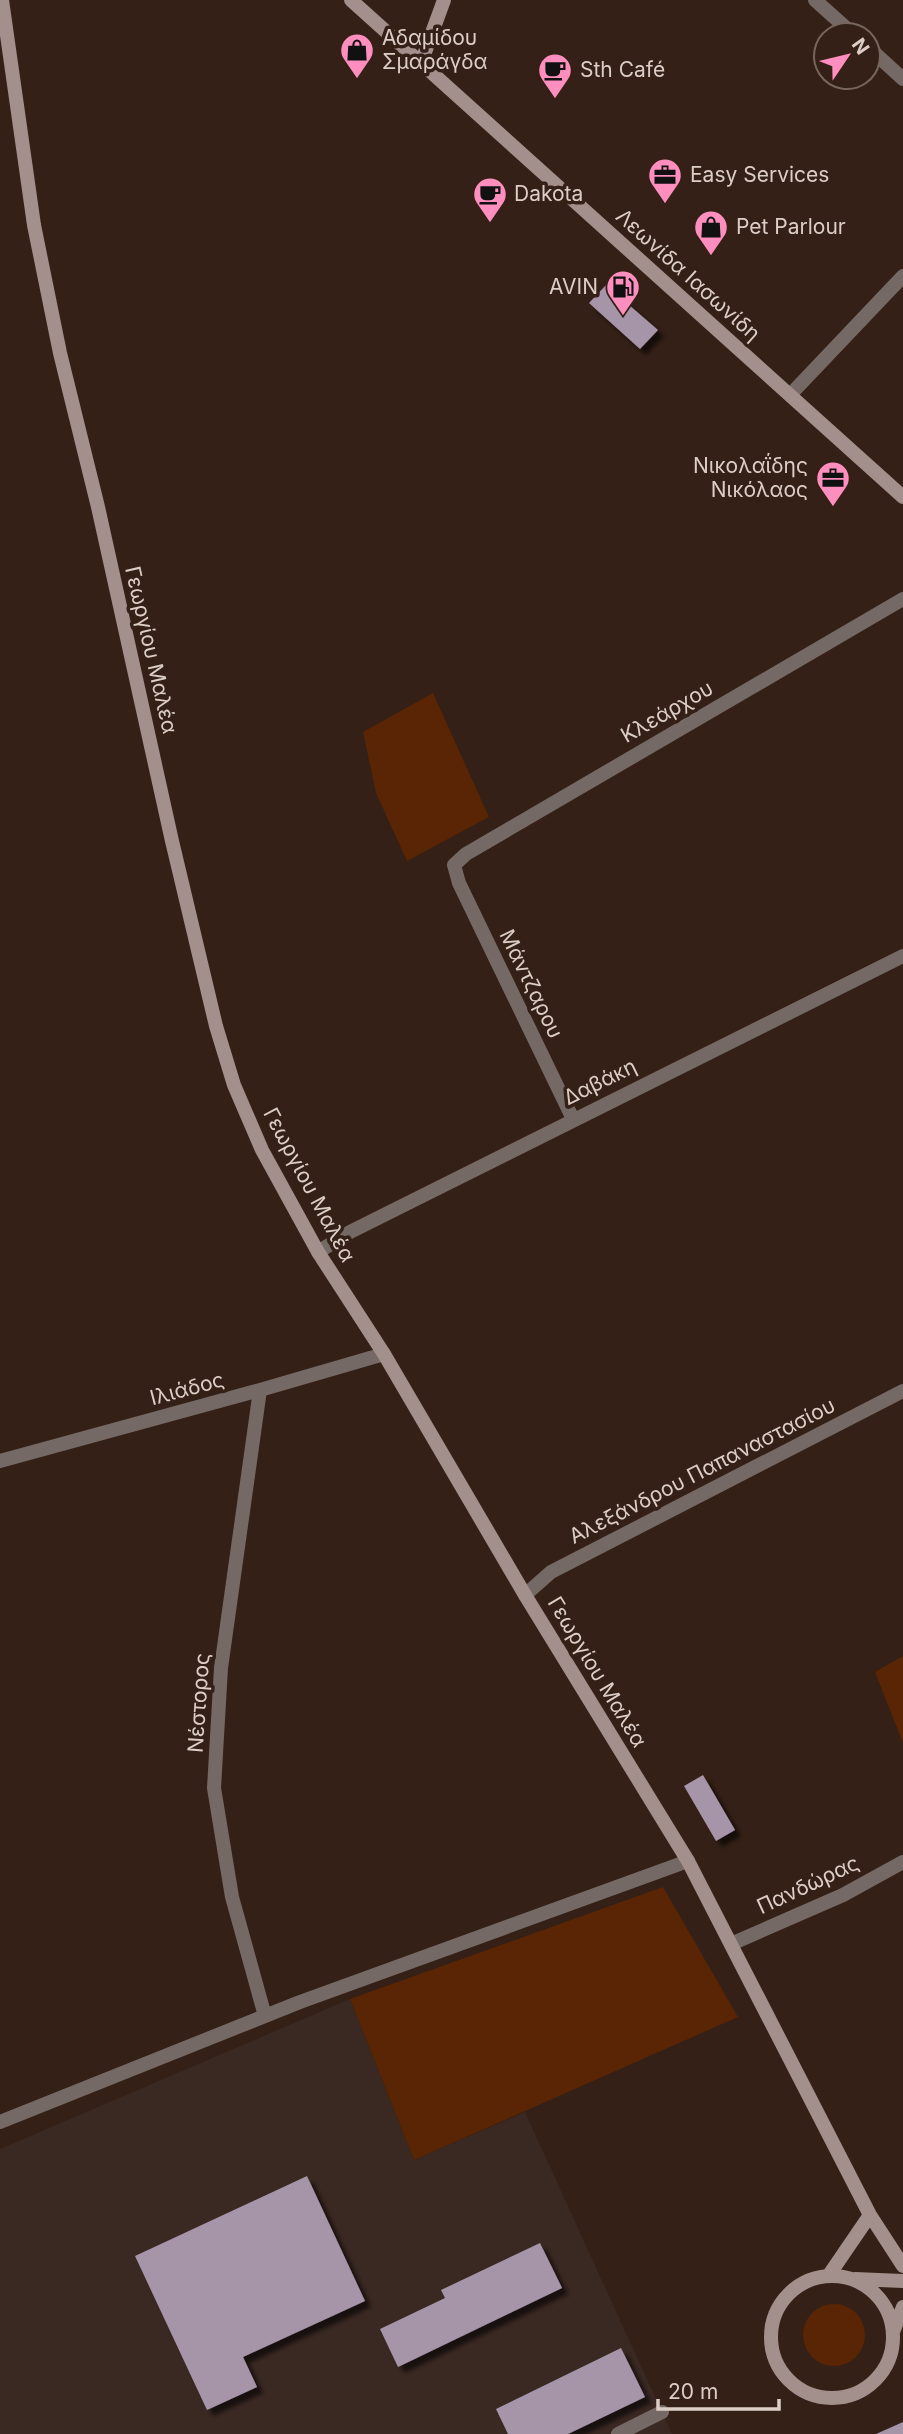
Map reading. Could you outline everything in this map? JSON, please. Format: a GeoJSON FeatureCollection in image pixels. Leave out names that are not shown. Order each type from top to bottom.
{"type":"FeatureCollection","features":[{"type":"Feature","properties":{"kind":"street","name":"Γεωργίου Μαλέα"},"geometry":{"type":"LineString","coordinates":[[2,0],[34,225],[60,353],[216,1026],[234,1085],[262,1150],[318,1252],[384,1354],[525,1595],[688,1861],[870,2215],[903,2266]]}},
{"type":"Feature","properties":{"kind":"street","name":"Λεωνίδα Ιασωνίδη"},"geometry":{"type":"LineString","coordinates":[[351,0],[903,497]]}},
{"type":"Feature","properties":{"kind":"street"},"geometry":{"type":"LineString","coordinates":[[421,63],[444,0]]}},
{"type":"Feature","properties":{"kind":"street"},"geometry":{"type":"LineString","coordinates":[[815,0],[838,21]]}},
{"type":"Feature","properties":{"kind":"street"},"geometry":{"type":"LineString","coordinates":[[882,60],[903,79]]}},
{"type":"Feature","properties":{"kind":"street"},"geometry":{"type":"LineString","coordinates":[[790,395],[903,276]]}},
{"type":"Feature","properties":{"kind":"street","name":"Κλεάρχου"},"geometry":{"type":"LineString","coordinates":[[454,865],[478,847],[903,599]]}},
{"type":"Feature","properties":{"kind":"street","name":"Μάντζαρου"},"geometry":{"type":"LineString","coordinates":[[454,865],[459,883],[573,1119]]}},
{"type":"Feature","properties":{"kind":"street","name":"Δαβάκη"},"geometry":{"type":"LineString","coordinates":[[318,1252],[350,1232],[573,1119],[903,956]]}},
{"type":"Feature","properties":{"kind":"street","name":"Ιλιάδος"},"geometry":{"type":"LineString","coordinates":[[0,1461],[384,1354]]}},
{"type":"Feature","properties":{"kind":"street","name":"Νέστορος"},"geometry":{"type":"LineString","coordinates":[[260,1390],[220,1668],[214,1788],[232,1896],[265,2016]]}},
{"type":"Feature","properties":{"kind":"street","name":"Αλεξάνδρου Παπαναστασίου"},"geometry":{"type":"LineString","coordinates":[[525,1595],[551,1572],[903,1391]]}},
{"type":"Feature","properties":{"kind":"street"},"geometry":{"type":"LineString","coordinates":[[0,2122],[265,2016],[688,1861]]}},
{"type":"Feature","properties":{"kind":"street","name":"Πανδώρας"},"geometry":{"type":"LineString","coordinates":[[731,1944],[843,1895],[903,1862]]}},
{"type":"Feature","properties":{"kind":"street"},"geometry":{"type":"LineString","coordinates":[[829,2275],[870,2215]]}},
{"type":"Feature","properties":{"kind":"street"},"geometry":{"type":"LineString","coordinates":[[850,2278],[869,2288],[888,2311],[893,2332],[892,2353],[875,2381],[857,2393],[836,2398],[824,2397],[803,2390],[786,2377],[775,2359],[771,2334],[776,2314],[787,2296],[804,2283],[829,2275],[903,2281]]}},
{"type":"Feature","properties":{"kind":"street"},"geometry":{"type":"LineString","coordinates":[[893,2332],[903,2307]]}},
{"type":"Feature","properties":{"kind":"street"},"geometry":{"type":"LineString","coordinates":[[618,2434],[662,2412]]}},
{"type":"Feature","properties":{"kind":"shaded area"},"geometry":{"type":"Polygon","coordinates":[[[433,693],[489,817],[407,861],[376,793],[363,732],[433,693]]]}},
{"type":"Feature","properties":{"kind":"shaded area"},"geometry":{"type":"Polygon","coordinates":[[[903,1656],[903,1743],[875,1672],[903,1656]]]}},
{"type":"Feature","properties":{"kind":"shaded area"},"geometry":{"type":"Polygon","coordinates":[[[663,1887],[738,2017],[414,2160],[350,1999],[663,1887]]]}},
{"type":"Feature","properties":{"kind":"shaded area"},"geometry":{"type":"Polygon","coordinates":[[[350,1999],[414,2160],[525,2112],[672,2434],[0,2434],[0,2149],[350,1999]]]}},
{"type":"Feature","properties":{"kind":"shaded area"},"geometry":{"type":"Polygon","coordinates":[[[834,2304],[856,2313],[865,2335],[856,2357],[834,2366],[812,2357],[803,2335],[812,2313],[834,2304]]]}},
{"type":"Feature","properties":{"kind":"building","name":"AVIN"},"geometry":{"type":"Polygon","coordinates":[[[606,285],[658,330],[640,349],[589,303],[606,285]]]}},
{"type":"Feature","properties":{"kind":"building"},"geometry":{"type":"Polygon","coordinates":[[[703,1775],[735,1830],[716,1841],[684,1786],[703,1775]]]}},
{"type":"Feature","properties":{"kind":"building"},"geometry":{"type":"Polygon","coordinates":[[[307,2176],[365,2301],[243,2357],[257,2387],[207,2410],[135,2256],[307,2176]]]}},
{"type":"Feature","properties":{"kind":"building"},"geometry":{"type":"Polygon","coordinates":[[[540,2243],[562,2288],[398,2367],[380,2329],[445,2298],[441,2290],[540,2243]]]}},
{"type":"Feature","properties":{"kind":"building"},"geometry":{"type":"Polygon","coordinates":[[[621,2348],[645,2397],[568,2434],[508,2434],[496,2409],[621,2348]]]}},
{"type":"Feature","properties":{"kind":"building"},"geometry":{"type":"Polygon","coordinates":[[[903,2422],[903,2434],[876,2434],[903,2422]]]}},
{"type":"Feature","properties":{"kind":"place","name":"Αδαμίδου Σμαράγδα"},"geometry":{"type":"Point","coordinates":[357,80]}},
{"type":"Feature","properties":{"kind":"place","name":"Sth Café"},"geometry":{"type":"Point","coordinates":[555,100]}},
{"type":"Feature","properties":{"kind":"place","name":"Easy Services"},"geometry":{"type":"Point","coordinates":[665,205]}},
{"type":"Feature","properties":{"kind":"place","name":"Dakota"},"geometry":{"type":"Point","coordinates":[490,224]}},
{"type":"Feature","properties":{"kind":"place","name":"Pet Parlour"},"geometry":{"type":"Point","coordinates":[711,257]}},
{"type":"Feature","properties":{"kind":"place","name":"AVIN"},"geometry":{"type":"Point","coordinates":[623,317]}},
{"type":"Feature","properties":{"kind":"place","name":"Νικολαΐδης Νικόλαος"},"geometry":{"type":"Point","coordinates":[833,508]}}]}
